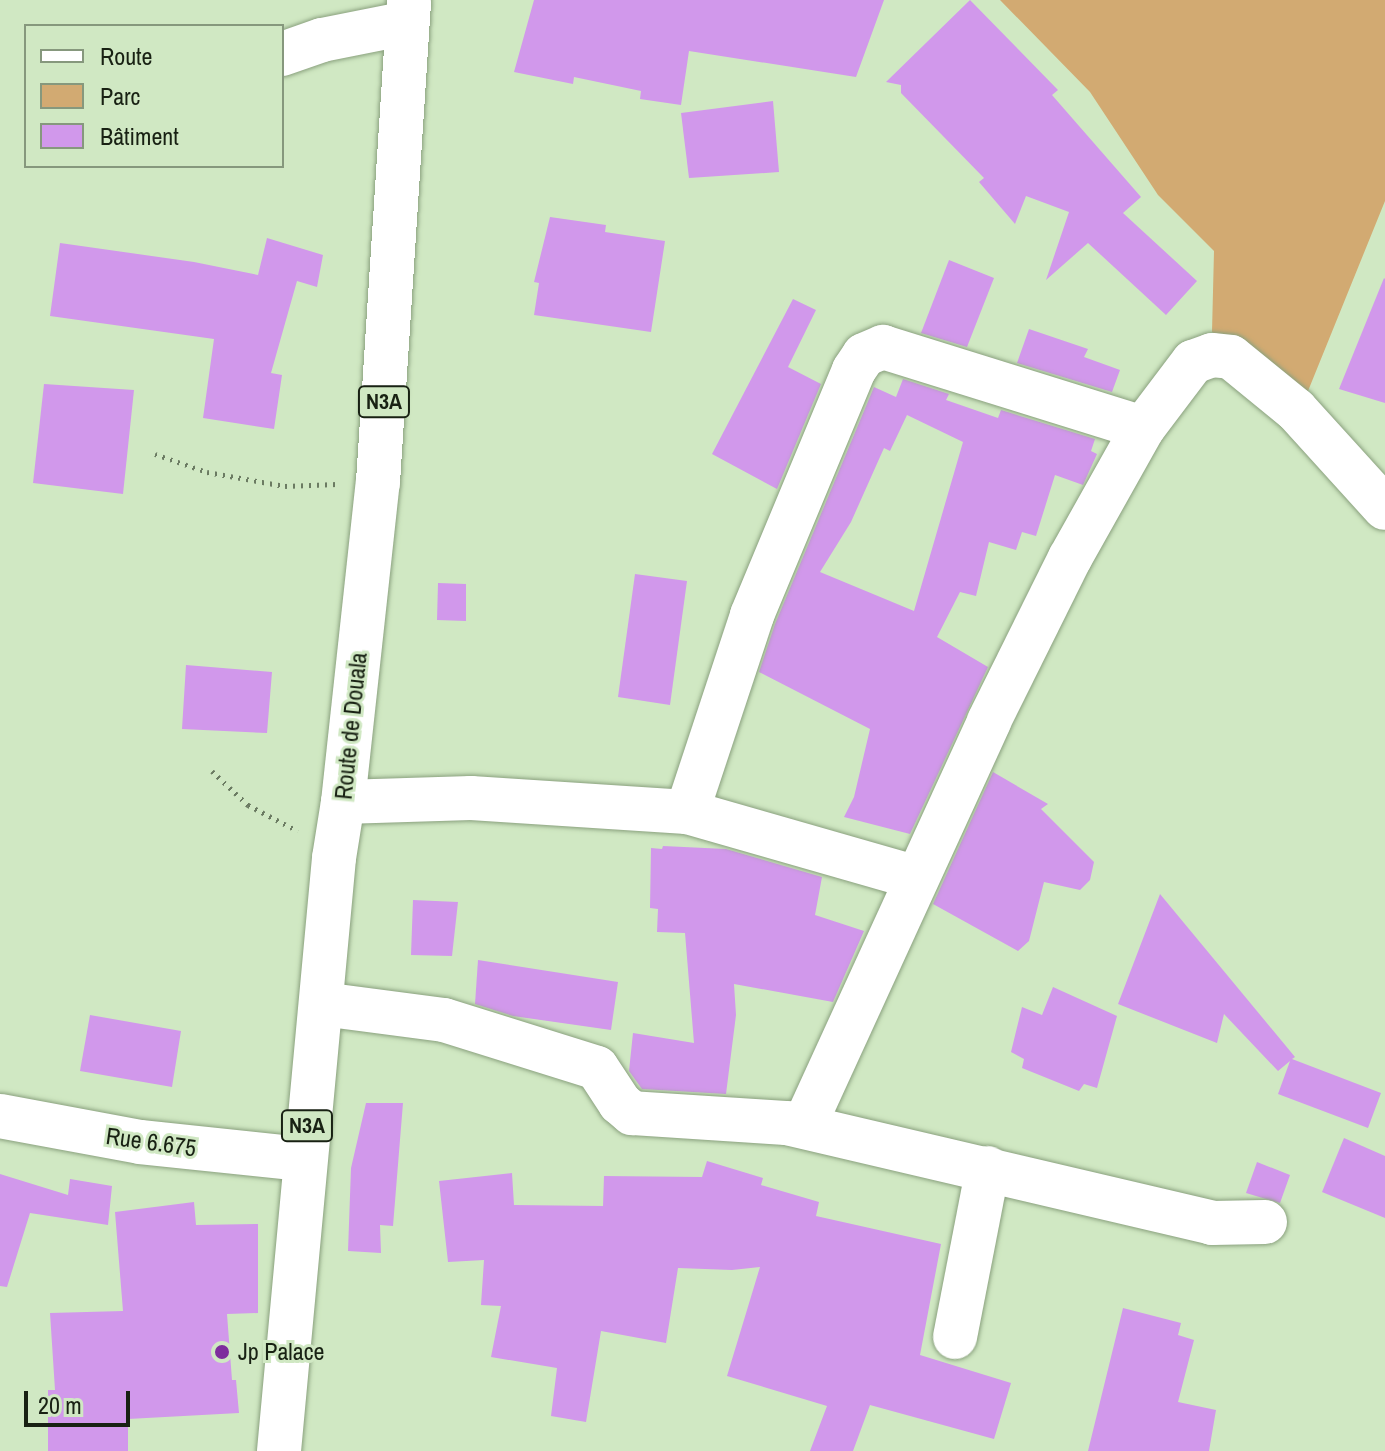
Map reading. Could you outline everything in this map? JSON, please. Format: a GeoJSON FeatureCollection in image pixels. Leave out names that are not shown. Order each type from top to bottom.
{"type":"FeatureCollection","features":[{"type":"Feature","properties":{"kind":"main road"},"geometry":{"type":"LineString","coordinates":[[284,53],[408,12]]}},
{"type":"Feature","properties":{"kind":"main road","name":"Route de Douala"},"geometry":{"type":"LineString","coordinates":[[279,1451],[303,1159],[378,482],[408,12]]}},
{"type":"Feature","properties":{"kind":"main road"},"geometry":{"type":"LineString","coordinates":[[687,812],[752,615],[854,370],[864,355],[883,347],[1143,428]]}},
{"type":"Feature","properties":{"kind":"main road"},"geometry":{"type":"LineString","coordinates":[[804,1126],[989,721],[1070,558],[1143,428],[1193,362],[1212,355],[1231,357],[1296,410],[1385,508]]}},
{"type":"Feature","properties":{"kind":"main road"},"geometry":{"type":"LineString","coordinates":[[343,802],[471,798],[687,812],[917,878]]}},
{"type":"Feature","properties":{"kind":"main road"},"geometry":{"type":"LineString","coordinates":[[322,1004],[444,1020],[597,1068],[620,1103],[632,1113],[804,1126],[1212,1223],[1265,1222]]}},
{"type":"Feature","properties":{"kind":"main road","name":"Rue 6.675"},"geometry":{"type":"LineString","coordinates":[[0,1116],[140,1142],[303,1159]]}},
{"type":"Feature","properties":{"kind":"main road"},"geometry":{"type":"LineString","coordinates":[[955,1337],[988,1168]]}},
{"type":"Feature","properties":{"kind":"path"},"geometry":{"type":"LineString","coordinates":[[155,454],[207,472],[285,486],[378,482]]}},
{"type":"Feature","properties":{"kind":"path"},"geometry":{"type":"LineString","coordinates":[[212,771],[248,805],[297,830],[334,858]]}},
{"type":"Feature","properties":{"kind":"green space"},"geometry":{"type":"Polygon","coordinates":[[[1000,0],[1385,0],[1385,201],[1308,391],[1212,332],[1214,251],[1158,195],[1090,92],[1000,0]]]}},
{"type":"Feature","properties":{"kind":"building"},"geometry":{"type":"Polygon","coordinates":[[[534,0],[884,0],[856,77],[689,51],[681,105],[640,99],[641,91],[574,77],[573,84],[514,72],[534,0]]]}},
{"type":"Feature","properties":{"kind":"building"},"geometry":{"type":"Polygon","coordinates":[[[970,0],[1058,90],[1052,95],[1141,197],[1123,213],[1197,281],[1166,315],[1088,243],[1046,280],[1069,212],[1026,196],[1015,224],[979,182],[984,178],[901,93],[901,85],[886,82],[970,0]]]}},
{"type":"Feature","properties":{"kind":"building"},"geometry":{"type":"Polygon","coordinates":[[[773,101],[779,172],[689,178],[681,113],[773,101]]]}},
{"type":"Feature","properties":{"kind":"building"},"geometry":{"type":"Polygon","coordinates":[[[550,217],[606,225],[605,232],[665,241],[651,332],[534,315],[539,283],[534,282],[550,217]]]}},
{"type":"Feature","properties":{"kind":"building"},"geometry":{"type":"Polygon","coordinates":[[[267,238],[323,255],[317,287],[297,281],[271,373],[282,375],[274,429],[203,418],[214,339],[50,316],[60,243],[194,262],[258,275],[267,238]]]}},
{"type":"Feature","properties":{"kind":"building"},"geometry":{"type":"Polygon","coordinates":[[[949,260],[994,278],[967,347],[921,333],[949,260]]]}},
{"type":"Feature","properties":{"kind":"building"},"geometry":{"type":"Polygon","coordinates":[[[1385,279],[1385,403],[1339,389],[1385,279]]]}},
{"type":"Feature","properties":{"kind":"building"},"geometry":{"type":"Polygon","coordinates":[[[793,299],[816,310],[788,367],[821,384],[777,489],[712,454],[793,299]]]}},
{"type":"Feature","properties":{"kind":"building"},"geometry":{"type":"Polygon","coordinates":[[[1029,329],[1088,349],[1084,357],[1120,370],[1112,392],[1017,363],[1029,329]]]}},
{"type":"Feature","properties":{"kind":"building"},"geometry":{"type":"Polygon","coordinates":[[[903,379],[949,394],[946,400],[998,418],[1001,410],[1095,439],[1091,451],[1097,454],[1083,485],[1055,475],[1036,536],[1022,532],[1016,550],[989,542],[976,596],[960,592],[937,637],[988,667],[910,834],[844,817],[854,797],[870,729],[759,672],[775,624],[874,387],[896,397],[903,379]],[[907,415],[890,451],[884,448],[851,522],[820,572],[914,611],[963,442],[907,415]]]}},
{"type":"Feature","properties":{"kind":"building"},"geometry":{"type":"Polygon","coordinates":[[[44,384],[134,390],[123,494],[33,483],[44,384]]]}},
{"type":"Feature","properties":{"kind":"building"},"geometry":{"type":"Polygon","coordinates":[[[635,574],[687,581],[670,705],[618,697],[635,574]]]}},
{"type":"Feature","properties":{"kind":"building"},"geometry":{"type":"Polygon","coordinates":[[[438,583],[466,584],[466,621],[437,620],[438,583]]]}},
{"type":"Feature","properties":{"kind":"building"},"geometry":{"type":"Polygon","coordinates":[[[186,665],[272,672],[267,733],[182,729],[186,665]]]}},
{"type":"Feature","properties":{"kind":"building"},"geometry":{"type":"Polygon","coordinates":[[[993,772],[1048,804],[1041,809],[1094,862],[1090,880],[1080,890],[1044,882],[1029,941],[1018,951],[933,904],[993,772]]]}},
{"type":"Feature","properties":{"kind":"building"},"geometry":{"type":"Polygon","coordinates":[[[663,846],[726,849],[822,877],[815,915],[864,931],[833,1002],[734,984],[736,1015],[726,1094],[642,1089],[629,1071],[633,1033],[694,1043],[685,933],[657,932],[658,909],[650,908],[651,848],[662,849],[663,846]]]}},
{"type":"Feature","properties":{"kind":"building"},"geometry":{"type":"Polygon","coordinates":[[[1160,894],[1295,1057],[1292,1059],[1381,1093],[1368,1128],[1278,1094],[1290,1061],[1278,1071],[1224,1014],[1217,1043],[1118,1004],[1160,894]]]}},
{"type":"Feature","properties":{"kind":"building"},"geometry":{"type":"Polygon","coordinates":[[[413,900],[458,902],[452,956],[411,955],[413,900]]]}},
{"type":"Feature","properties":{"kind":"building"},"geometry":{"type":"Polygon","coordinates":[[[478,960],[618,982],[611,1030],[513,1016],[475,1004],[478,960]]]}},
{"type":"Feature","properties":{"kind":"building"},"geometry":{"type":"Polygon","coordinates":[[[1053,987],[1117,1016],[1097,1088],[1084,1084],[1079,1091],[1022,1068],[1024,1059],[1011,1052],[1022,1007],[1042,1015],[1053,987]]]}},
{"type":"Feature","properties":{"kind":"building"},"geometry":{"type":"Polygon","coordinates":[[[90,1015],[181,1031],[172,1087],[80,1071],[90,1015]]]}},
{"type":"Feature","properties":{"kind":"building"},"geometry":{"type":"Polygon","coordinates":[[[366,1103],[403,1103],[393,1226],[380,1225],[381,1253],[348,1251],[351,1168],[366,1103]]]}},
{"type":"Feature","properties":{"kind":"building"},"geometry":{"type":"Polygon","coordinates":[[[1344,1138],[1385,1156],[1385,1218],[1322,1192],[1344,1138]]]}},
{"type":"Feature","properties":{"kind":"building"},"geometry":{"type":"Polygon","coordinates":[[[707,1161],[763,1178],[761,1185],[819,1202],[816,1216],[941,1244],[920,1355],[1011,1383],[994,1439],[870,1405],[853,1451],[810,1451],[827,1406],[727,1376],[760,1267],[732,1270],[678,1268],[666,1343],[601,1331],[586,1422],[551,1416],[557,1368],[491,1357],[501,1306],[481,1305],[484,1260],[448,1262],[439,1181],[512,1173],[514,1205],[603,1206],[604,1176],[702,1177],[707,1161]]]}},
{"type":"Feature","properties":{"kind":"building"},"geometry":{"type":"Polygon","coordinates":[[[1257,1162],[1290,1175],[1280,1203],[1246,1193],[1257,1162]]]}},
{"type":"Feature","properties":{"kind":"building"},"geometry":{"type":"Polygon","coordinates":[[[0,1174],[68,1195],[70,1179],[112,1186],[108,1225],[30,1213],[7,1287],[0,1286],[0,1174]]]}},
{"type":"Feature","properties":{"kind":"building"},"geometry":{"type":"Polygon","coordinates":[[[194,1202],[196,1225],[258,1224],[258,1313],[227,1314],[232,1380],[236,1380],[239,1413],[128,1419],[128,1451],[48,1451],[48,1390],[55,1390],[50,1313],[123,1311],[115,1212],[194,1202]]]}},
{"type":"Feature","properties":{"kind":"building"},"geometry":{"type":"Polygon","coordinates":[[[1123,1308],[1181,1323],[1178,1335],[1194,1340],[1178,1402],[1216,1410],[1209,1451],[1088,1451],[1123,1308]]]}},
{"type":"Feature","properties":{"kind":"place","name":"Jp Palace"},"geometry":{"type":"Point","coordinates":[222,1352]}}]}
